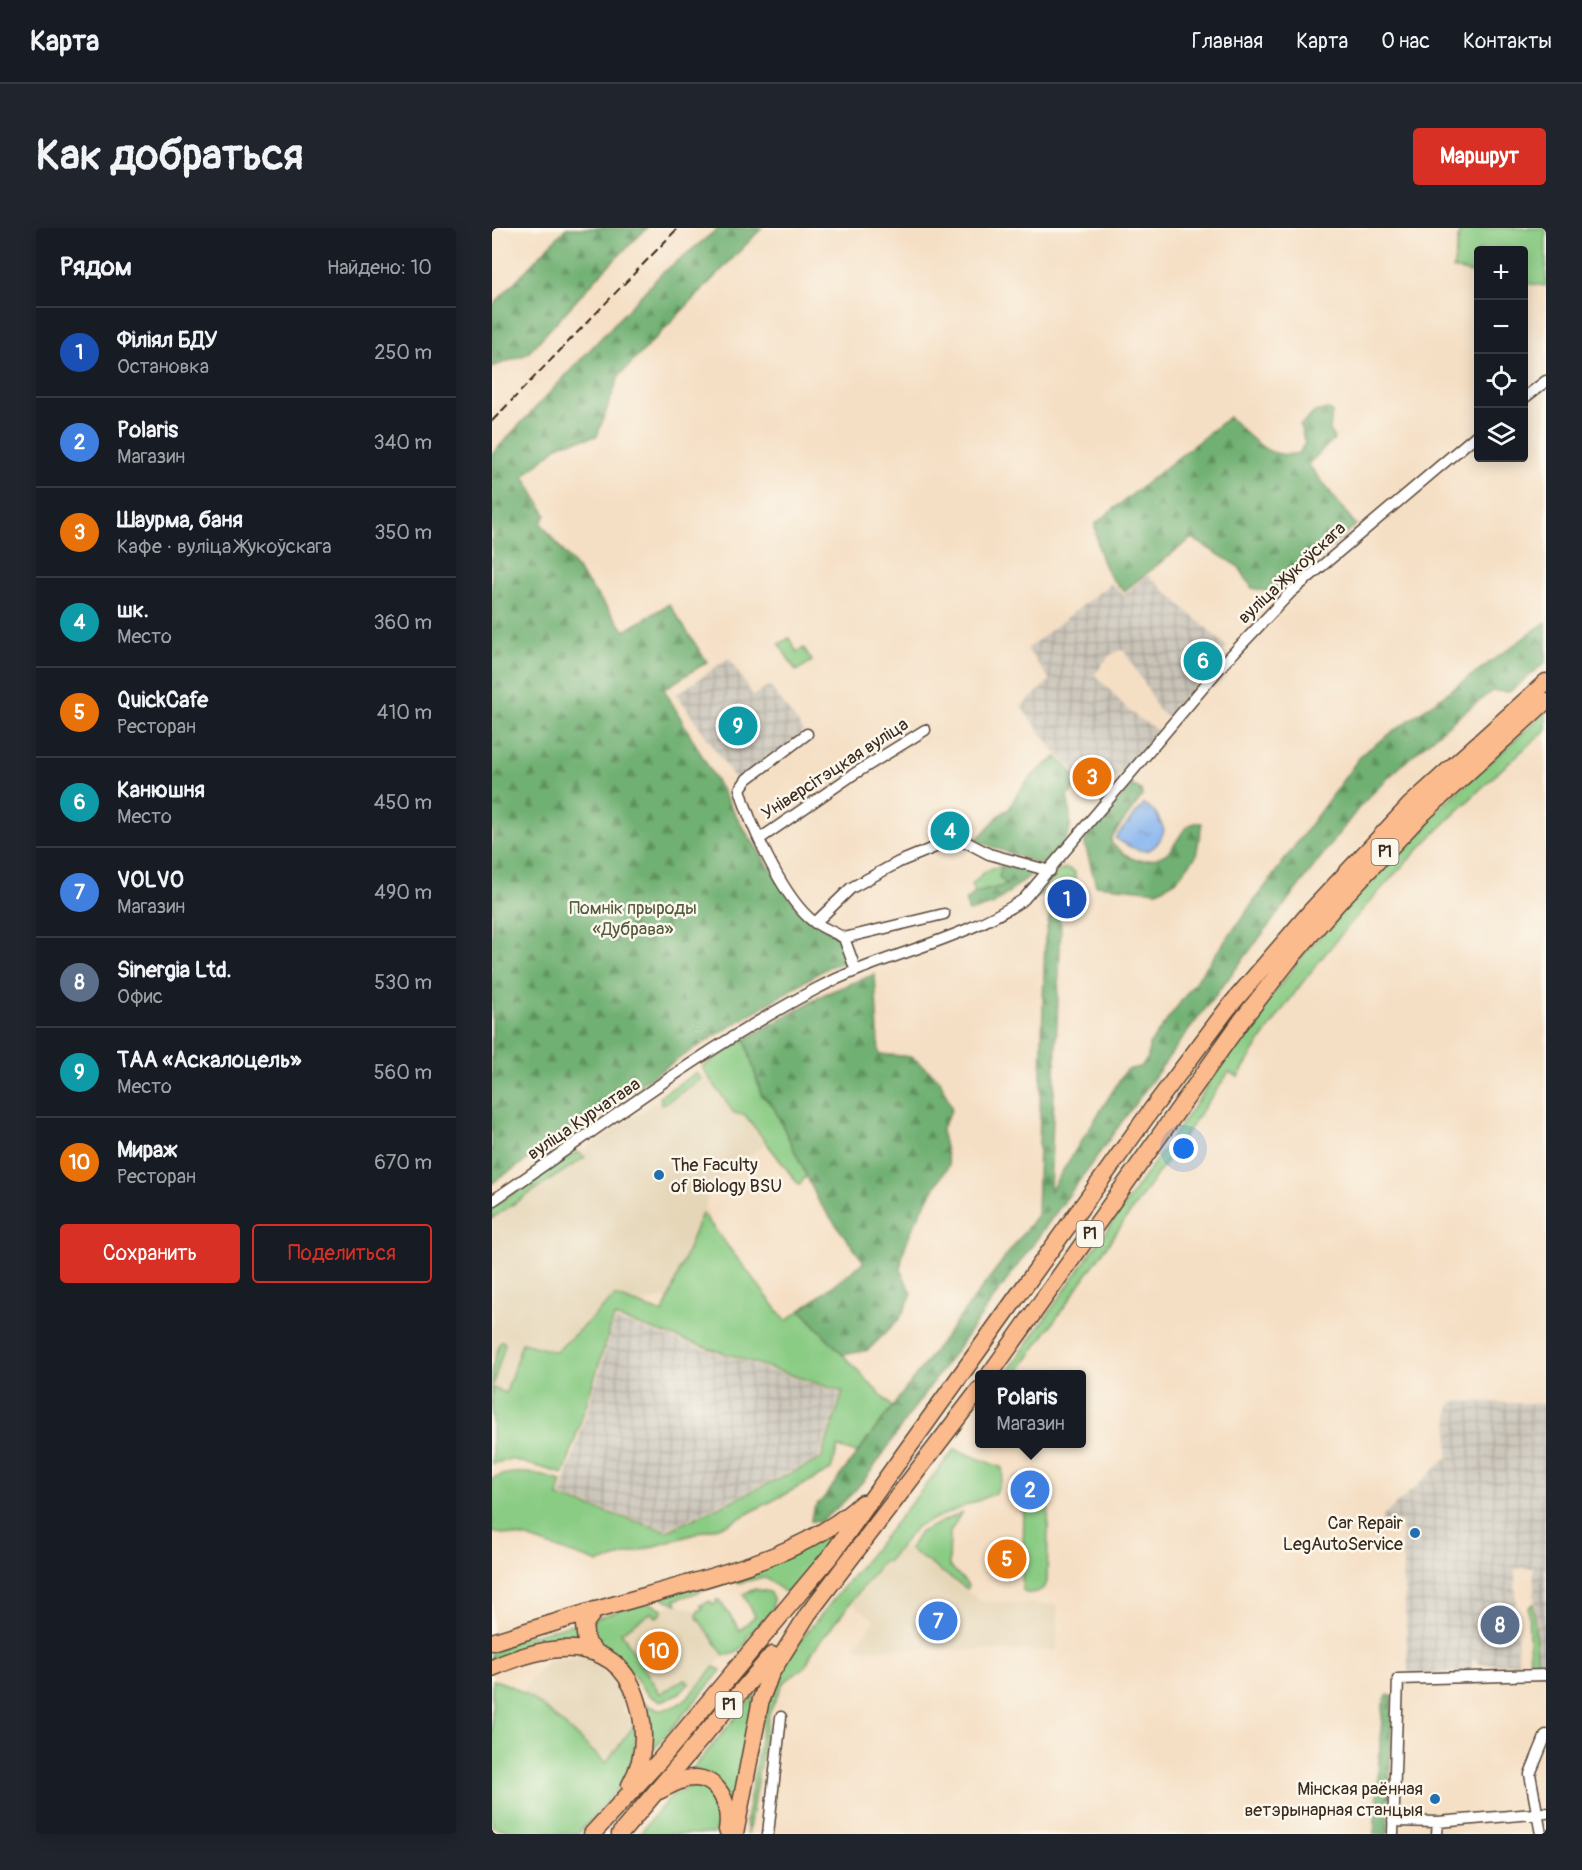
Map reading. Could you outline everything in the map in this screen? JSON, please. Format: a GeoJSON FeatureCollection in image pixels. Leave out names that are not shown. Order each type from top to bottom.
{"type":"FeatureCollection","features":[{"type":"Feature","properties":{"kind":"highway","name":"Р1"},"geometry":{"type":"LineString","coordinates":[[592,1834],[774,1626],[832,1554],[1173,1080],[1241,992],[1311,911],[1410,805],[1546,682]]}},
{"type":"Feature","properties":{"kind":"highway","name":"Р1"},"geometry":{"type":"LineString","coordinates":[[993,1370],[1242,1020],[1289,960],[1336,905],[1420,816],[1546,701]]}},
{"type":"Feature","properties":{"kind":"highway","name":"Р1"},"geometry":{"type":"LineString","coordinates":[[620,1834],[650,1796],[808,1614],[975,1395]]}},
{"type":"Feature","properties":{"kind":"highway"},"geometry":{"type":"LineString","coordinates":[[492,1642],[709,1578],[788,1549],[834,1524],[881,1486]]}},
{"type":"Feature","properties":{"kind":"highway"},"geometry":{"type":"LineString","coordinates":[[595,1610],[584,1625],[586,1642],[595,1652]]}},
{"type":"Feature","properties":{"kind":"highway"},"geometry":{"type":"LineString","coordinates":[[735,1834],[764,1690],[778,1660],[808,1614]]}},
{"type":"Feature","properties":{"kind":"highway"},"geometry":{"type":"LineString","coordinates":[[492,1668],[555,1649],[595,1652],[613,1660],[635,1688],[642,1721],[640,1763],[620,1804]]}},
{"type":"Feature","properties":{"kind":"highway"},"geometry":{"type":"LineString","coordinates":[[650,1796],[680,1780],[708,1781],[726,1799],[729,1815],[726,1834]]}},
{"type":"Feature","properties":{"kind":"street"},"geometry":{"type":"LineString","coordinates":[[1528,395],[1546,381]]}},
{"type":"Feature","properties":{"kind":"street","name":"вуліца Жукоўскага"},"geometry":{"type":"LineString","coordinates":[[856,971],[998,917],[1024,899],[1224,663],[1290,593],[1474,438]]}},
{"type":"Feature","properties":{"kind":"street","name":"Універсітэцкая вуліца"},"geometry":{"type":"LineString","coordinates":[[807,734],[747,779],[740,789],[746,811],[761,838],[854,774],[925,730]]}},
{"type":"Feature","properties":{"kind":"street"},"geometry":{"type":"LineString","coordinates":[[761,838],[776,872],[797,904],[815,923],[844,938],[944,914]]}},
{"type":"Feature","properties":{"kind":"street"},"geometry":{"type":"LineString","coordinates":[[815,923],[851,888],[899,862],[950,841],[968,843],[989,854],[1050,871]]}},
{"type":"Feature","properties":{"kind":"street"},"geometry":{"type":"LineString","coordinates":[[844,938],[856,971]]}},
{"type":"Feature","properties":{"kind":"street","name":"вуліца Курчатава"},"geometry":{"type":"LineString","coordinates":[[492,1201],[694,1063],[792,1002],[856,971]]}},
{"type":"Feature","properties":{"kind":"street"},"geometry":{"type":"LineString","coordinates":[[1393,1834],[1398,1679],[1546,1675]]}},
{"type":"Feature","properties":{"kind":"street"},"geometry":{"type":"LineString","coordinates":[[768,1834],[781,1717]]}},
{"type":"Feature","properties":{"kind":"street"},"geometry":{"type":"LineString","coordinates":[[1541,1834],[1542,1814],[1530,1774],[1546,1735]]}},
{"type":"Feature","properties":{"kind":"street"},"geometry":{"type":"LineString","coordinates":[[1393,1821],[1438,1822],[1542,1814]]}},
{"type":"Feature","properties":{"kind":"street"},"geometry":{"type":"LineString","coordinates":[[1437,1834],[1438,1822]]}},
{"type":"Feature","properties":{"kind":"shaded area"},"geometry":{"type":"Polygon","coordinates":[[[1148,575],[1227,647],[1167,717],[1157,709],[1123,649],[1110,655],[1095,674],[1130,712],[1158,731],[1100,798],[1057,754],[1021,707],[1050,680],[1027,649],[1111,583],[1123,595],[1148,575]]]}},
{"type":"Feature","properties":{"kind":"shaded area"},"geometry":{"type":"Polygon","coordinates":[[[729,658],[753,696],[769,685],[803,730],[802,734],[738,783],[677,694],[729,658]]]}},
{"type":"Feature","properties":{"kind":"shaded area"},"geometry":{"type":"Polygon","coordinates":[[[715,1070],[764,1145],[712,1184],[705,1208],[709,1218],[683,1295],[606,1310],[492,1439],[492,1211],[693,1077],[715,1070]]]}},
{"type":"Feature","properties":{"kind":"shaded area"},"geometry":{"type":"Polygon","coordinates":[[[615,1320],[841,1393],[819,1458],[666,1529],[561,1496],[615,1320]]]}},
{"type":"Feature","properties":{"kind":"shaded area"},"geometry":{"type":"Polygon","coordinates":[[[1454,1401],[1546,1404],[1546,1667],[1538,1667],[1533,1568],[1515,1569],[1518,1663],[1478,1664],[1478,1660],[1472,1660],[1471,1669],[1467,1672],[1412,1674],[1408,1670],[1401,1522],[1382,1522],[1382,1517],[1448,1457],[1449,1406],[1454,1401]]]}},
{"type":"Feature","properties":{"kind":"shaded area"},"geometry":{"type":"Polygon","coordinates":[[[899,1542],[980,1601],[1058,1605],[1057,1651],[854,1648],[874,1620],[853,1604],[899,1542]]]}},
{"type":"Feature","properties":{"kind":"shaded area"},"geometry":{"type":"Polygon","coordinates":[[[674,1603],[698,1611],[697,1617],[724,1655],[695,1690],[688,1681],[661,1695],[621,1632],[652,1612],[656,1617],[663,1609],[674,1603]]]}},
{"type":"Feature","properties":{"kind":"shaded area"},"geometry":{"type":"Polygon","coordinates":[[[559,1658],[589,1658],[631,1697],[621,1710],[636,1723],[606,1764],[522,1691],[546,1662],[559,1658]]]}},
{"type":"Feature","properties":{"kind":"green space"},"geometry":{"type":"Polygon","coordinates":[[[566,228],[647,228],[605,269],[527,354],[492,367],[492,306],[566,228]]]}},
{"type":"Feature","properties":{"kind":"green space","name":"Помнік прыроды «Дубрава»"},"geometry":{"type":"Polygon","coordinates":[[[719,228],[762,228],[619,376],[597,436],[561,444],[524,476],[546,515],[541,523],[625,631],[669,604],[707,662],[664,689],[743,828],[803,916],[842,939],[849,960],[828,967],[695,1048],[492,1183],[492,454],[661,274],[719,228]]]}},
{"type":"Feature","properties":{"kind":"green space"},"geometry":{"type":"Polygon","coordinates":[[[1460,228],[1546,228],[1546,286],[1528,284],[1528,246],[1474,246],[1474,273],[1453,269],[1460,228]]]}},
{"type":"Feature","properties":{"kind":"green space"},"geometry":{"type":"Polygon","coordinates":[[[1327,409],[1332,412],[1330,430],[1334,439],[1308,464],[1356,525],[1278,594],[1252,588],[1239,567],[1192,538],[1124,591],[1117,585],[1102,561],[1095,524],[1229,417],[1260,446],[1278,454],[1288,455],[1299,453],[1305,443],[1300,426],[1315,412],[1327,409]]]}},
{"type":"Feature","properties":{"kind":"green space"},"geometry":{"type":"Polygon","coordinates":[[[1546,622],[1546,662],[1509,692],[1492,691],[1440,731],[1360,806],[1179,1043],[867,1476],[857,1489],[833,1511],[819,1522],[811,1521],[815,1507],[1037,1215],[1045,938],[1050,914],[1056,912],[1061,924],[1050,1191],[1126,1070],[1140,1067],[1148,1058],[1149,1045],[1362,754],[1546,622]]]}},
{"type":"Feature","properties":{"kind":"green space"},"geometry":{"type":"Polygon","coordinates":[[[789,638],[797,652],[804,648],[812,661],[796,671],[779,644],[789,638]]]}},
{"type":"Feature","properties":{"kind":"green space"},"geometry":{"type":"Polygon","coordinates":[[[1546,712],[1546,731],[1496,774],[1418,850],[1335,942],[1284,1007],[1238,1077],[1229,1072],[1020,1370],[1009,1370],[1210,1083],[1211,1074],[1301,958],[1395,848],[1546,712]]]}},
{"type":"Feature","properties":{"kind":"green space"},"geometry":{"type":"Polygon","coordinates":[[[1057,757],[1074,775],[1076,786],[1067,797],[1071,820],[1068,836],[1058,849],[1041,865],[974,840],[1009,809],[1029,779],[1057,757]]]}},
{"type":"Feature","properties":{"kind":"green space"},"geometry":{"type":"Polygon","coordinates":[[[1132,785],[1141,790],[1143,795],[1111,838],[1112,844],[1131,858],[1145,860],[1164,854],[1172,848],[1185,828],[1195,823],[1202,823],[1196,856],[1177,880],[1158,891],[1096,885],[1085,845],[1085,839],[1132,785]]]}},
{"type":"Feature","properties":{"kind":"green space"},"geometry":{"type":"Polygon","coordinates":[[[1002,866],[999,877],[1007,885],[975,893],[972,885],[978,878],[988,870],[1002,866]]]}},
{"type":"Feature","properties":{"kind":"green space"},"geometry":{"type":"Polygon","coordinates":[[[1002,866],[1037,870],[994,904],[969,912],[965,901],[975,893],[1007,885],[999,877],[1002,866]]]}},
{"type":"Feature","properties":{"kind":"green space"},"geometry":{"type":"Polygon","coordinates":[[[1066,868],[1075,872],[1075,883],[1036,898],[1059,871],[1066,868]]]}},
{"type":"Feature","properties":{"kind":"green space"},"geometry":{"type":"Polygon","coordinates":[[[875,974],[879,1054],[912,1057],[940,1080],[952,1109],[941,1130],[949,1165],[919,1215],[906,1243],[901,1270],[912,1293],[901,1317],[868,1350],[843,1355],[801,1310],[864,1262],[819,1202],[773,1106],[761,1094],[745,1039],[825,994],[875,974]]]}},
{"type":"Feature","properties":{"kind":"green space"},"geometry":{"type":"Polygon","coordinates":[[[745,1039],[761,1094],[773,1106],[807,1175],[799,1185],[745,1115],[734,1113],[702,1067],[745,1039]]]}},
{"type":"Feature","properties":{"kind":"green space"},"geometry":{"type":"Polygon","coordinates":[[[696,1073],[701,1079],[662,1105],[660,1096],[696,1073]]]}},
{"type":"Feature","properties":{"kind":"green space"},"geometry":{"type":"Polygon","coordinates":[[[577,1152],[585,1157],[492,1218],[492,1207],[577,1152]]]}},
{"type":"Feature","properties":{"kind":"green space"},"geometry":{"type":"Polygon","coordinates":[[[702,1213],[786,1321],[801,1310],[892,1407],[857,1453],[838,1447],[831,1470],[728,1524],[599,1563],[527,1538],[492,1532],[492,1478],[519,1473],[535,1474],[562,1481],[558,1497],[667,1531],[821,1459],[843,1392],[614,1317],[564,1474],[511,1459],[492,1464],[492,1388],[506,1393],[522,1343],[556,1352],[615,1296],[663,1313],[702,1213]]]}},
{"type":"Feature","properties":{"kind":"green space"},"geometry":{"type":"Polygon","coordinates":[[[503,1341],[505,1344],[492,1388],[492,1368],[500,1342],[503,1341]]]}},
{"type":"Feature","properties":{"kind":"green space"},"geometry":{"type":"Polygon","coordinates":[[[955,1449],[1002,1468],[1003,1476],[996,1493],[917,1526],[887,1562],[884,1560],[813,1651],[805,1667],[783,1683],[769,1714],[748,1834],[746,1821],[768,1693],[783,1662],[955,1449]]]}},
{"type":"Feature","properties":{"kind":"green space"},"geometry":{"type":"Polygon","coordinates":[[[1032,1472],[1046,1480],[1049,1487],[1047,1582],[1038,1591],[1026,1593],[1022,1589],[1024,1513],[1008,1496],[1010,1489],[1027,1496],[1031,1487],[1014,1479],[1032,1472]]]}},
{"type":"Feature","properties":{"kind":"green space"},"geometry":{"type":"Polygon","coordinates":[[[961,1513],[950,1532],[949,1565],[969,1586],[967,1589],[909,1549],[920,1532],[961,1513]]]}},
{"type":"Feature","properties":{"kind":"green space"},"geometry":{"type":"Polygon","coordinates":[[[839,1529],[789,1591],[785,1592],[764,1577],[739,1583],[732,1580],[675,1600],[677,1604],[661,1598],[839,1529]]]}},
{"type":"Feature","properties":{"kind":"green space"},"geometry":{"type":"Polygon","coordinates":[[[755,1589],[769,1592],[773,1598],[773,1610],[746,1638],[748,1641],[740,1650],[724,1655],[697,1617],[698,1611],[703,1608],[700,1605],[711,1601],[713,1605],[717,1603],[716,1600],[719,1600],[740,1630],[755,1616],[743,1594],[755,1589]]]}},
{"type":"Feature","properties":{"kind":"green space"},"geometry":{"type":"Polygon","coordinates":[[[645,1601],[663,1609],[661,1614],[656,1617],[652,1612],[621,1632],[660,1694],[685,1679],[689,1684],[678,1694],[662,1701],[655,1699],[645,1691],[624,1664],[590,1638],[594,1619],[645,1601]]]}},
{"type":"Feature","properties":{"kind":"green space"},"geometry":{"type":"Polygon","coordinates":[[[1533,1604],[1538,1667],[1546,1667],[1546,1671],[1535,1671],[1530,1666],[1528,1608],[1533,1604]]]}},
{"type":"Feature","properties":{"kind":"green space"},"geometry":{"type":"Polygon","coordinates":[[[576,1623],[580,1644],[492,1662],[492,1646],[576,1623]]]}},
{"type":"Feature","properties":{"kind":"green space"},"geometry":{"type":"Polygon","coordinates":[[[714,1667],[721,1670],[649,1755],[643,1703],[654,1708],[665,1709],[674,1706],[692,1693],[714,1667]]]}},
{"type":"Feature","properties":{"kind":"green space"},"geometry":{"type":"Polygon","coordinates":[[[492,1680],[507,1684],[537,1702],[606,1763],[636,1723],[635,1742],[627,1772],[611,1797],[578,1834],[521,1834],[492,1826],[492,1680]]]}},
{"type":"Feature","properties":{"kind":"green space"},"geometry":{"type":"Polygon","coordinates":[[[755,1694],[734,1817],[691,1771],[755,1694]]]}},
{"type":"Feature","properties":{"kind":"green space"},"geometry":{"type":"Polygon","coordinates":[[[1387,1695],[1392,1696],[1388,1834],[1374,1834],[1383,1704],[1387,1695]]]}},
{"type":"Feature","properties":{"kind":"green space"},"geometry":{"type":"Polygon","coordinates":[[[699,1783],[720,1800],[720,1819],[714,1834],[639,1834],[672,1795],[699,1783]]]}},
{"type":"Feature","properties":{"kind":"water"},"geometry":{"type":"Polygon","coordinates":[[[1144,804],[1156,813],[1164,830],[1155,846],[1150,849],[1137,850],[1115,838],[1144,804]]]}},
{"type":"Feature","properties":{"kind":"railway"},"geometry":{"type":"LineString","coordinates":[[492,421],[678,228]]}},
{"type":"Feature","properties":{"kind":"place","name":"Канюшня"},"geometry":{"type":"Point","coordinates":[1203,661]}},
{"type":"Feature","properties":{"kind":"place","name":"ТАА «Аскалоцель»"},"geometry":{"type":"Point","coordinates":[738,726]}},
{"type":"Feature","properties":{"kind":"place","name":"Шаурма, баня"},"geometry":{"type":"Point","coordinates":[1092,777]}},
{"type":"Feature","properties":{"kind":"place","name":"шк."},"geometry":{"type":"Point","coordinates":[950,831]}},
{"type":"Feature","properties":{"kind":"place","name":"Філіял БДУ"},"geometry":{"type":"Point","coordinates":[1067,899]}},
{"type":"Feature","properties":{"kind":"place","name":"The Faculty of Biology BSU"},"geometry":{"type":"Point","coordinates":[659,1175]}},
{"type":"Feature","properties":{"kind":"place","name":"Polaris"},"geometry":{"type":"Point","coordinates":[1030,1490]}},
{"type":"Feature","properties":{"kind":"place","name":"Car Repair LegAutoService"},"geometry":{"type":"Point","coordinates":[1415,1533]}},
{"type":"Feature","properties":{"kind":"place","name":"QuickCafe"},"geometry":{"type":"Point","coordinates":[1007,1559]}},
{"type":"Feature","properties":{"kind":"place","name":"VOLVO"},"geometry":{"type":"Point","coordinates":[938,1621]}},
{"type":"Feature","properties":{"kind":"place","name":"Sinergia Ltd."},"geometry":{"type":"Point","coordinates":[1500,1625]}},
{"type":"Feature","properties":{"kind":"place","name":"Мираж"},"geometry":{"type":"Point","coordinates":[659,1651]}},
{"type":"Feature","properties":{"kind":"place","name":"Мінская раённая ветэрынарная станцыя"},"geometry":{"type":"Point","coordinates":[1435,1799]}}]}
